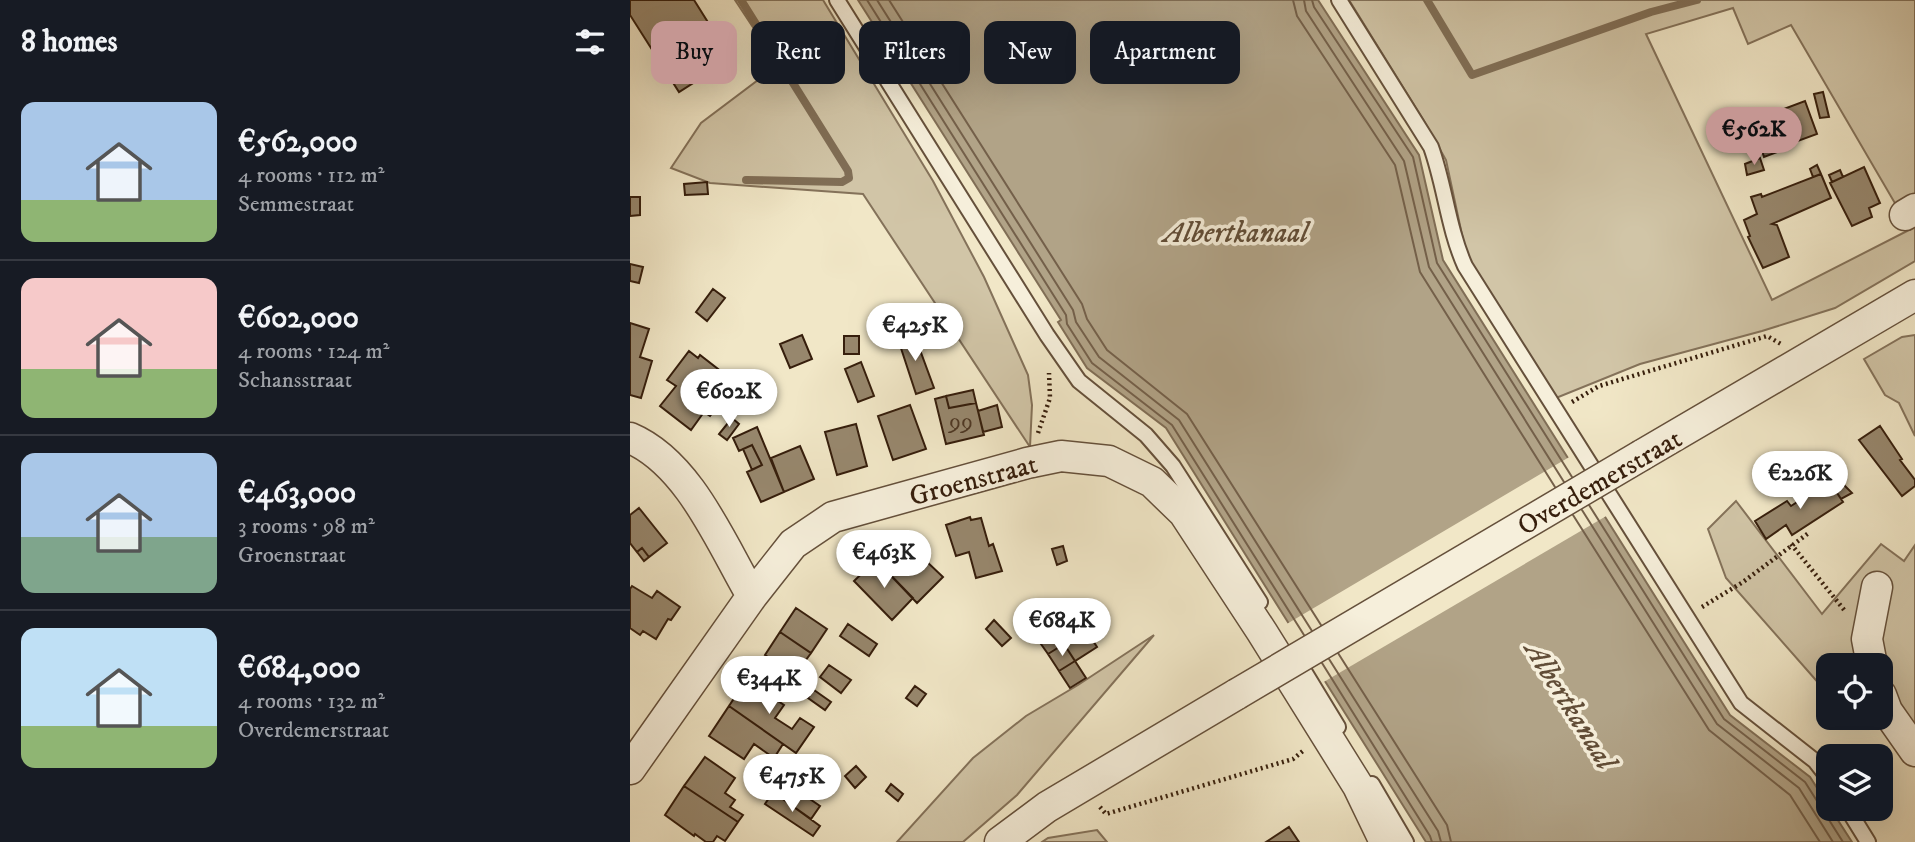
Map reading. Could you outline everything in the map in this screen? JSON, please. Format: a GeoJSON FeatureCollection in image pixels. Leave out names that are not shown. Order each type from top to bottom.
{"type":"FeatureCollection","features":[{"type":"Feature","properties":{"kind":"street","name":"Overdemerstraat"},"geometry":{"type":"LineString","coordinates":[[1000,842],[1047,807],[1915,295]]}},
{"type":"Feature","properties":{"kind":"street"},"geometry":{"type":"LineString","coordinates":[[630,438],[641,443],[673,469],[696,497],[752,596]]}},
{"type":"Feature","properties":{"kind":"street","name":"Groenstraat"},"geometry":{"type":"LineString","coordinates":[[630,769],[752,596],[793,544],[832,517],[1061,456],[1109,461],[1152,482],[1184,513],[1358,786],[1385,842]]}},
{"type":"Feature","properties":{"kind":"street"},"geometry":{"type":"LineString","coordinates":[[1870,652],[1877,587]]}},
{"type":"Feature","properties":{"kind":"street"},"geometry":{"type":"LineString","coordinates":[[1893,720],[1915,751]]}},
{"type":"Feature","properties":{"kind":"lane"},"geometry":{"type":"LineString","coordinates":[[837,0],[1047,335],[1079,381],[1146,435],[1173,466],[1319,694],[1406,842]]}},
{"type":"Feature","properties":{"kind":"lane"},"geometry":{"type":"LineString","coordinates":[[1339,0],[1431,147],[1439,169],[1456,246],[1465,266],[1741,703],[1816,762]]}},
{"type":"Feature","properties":{"kind":"lane"},"geometry":{"type":"LineString","coordinates":[[1855,821],[1868,842]]}},
{"type":"Feature","properties":{"kind":"path"},"geometry":{"type":"LineString","coordinates":[[1027,463],[1050,398],[1047,335]]}},
{"type":"Feature","properties":{"kind":"path"},"geometry":{"type":"LineString","coordinates":[[1558,411],[1599,386],[1767,336],[1785,346]]}},
{"type":"Feature","properties":{"kind":"path"},"geometry":{"type":"LineString","coordinates":[[1687,616],[1743,582],[1810,532]]}},
{"type":"Feature","properties":{"kind":"path"},"geometry":{"type":"LineString","coordinates":[[1791,544],[1870,652]]}},
{"type":"Feature","properties":{"kind":"path"},"geometry":{"type":"LineString","coordinates":[[1106,814],[1293,759]]}},
{"type":"Feature","properties":{"kind":"shaded area"},"geometry":{"type":"Polygon","coordinates":[[[735,0],[823,0],[836,21],[751,21],[751,24],[735,0]]]}},
{"type":"Feature","properties":{"kind":"shaded area"},"geometry":{"type":"Polygon","coordinates":[[[1349,0],[1915,0],[1915,195],[1896,205],[1791,25],[1748,44],[1733,8],[1646,34],[1772,300],[1911,229],[1907,222],[1915,218],[1915,261],[1835,308],[1640,364],[1556,398],[1467,258],[1446,160],[1349,0]]]}},
{"type":"Feature","properties":{"kind":"shaded area"},"geometry":{"type":"Polygon","coordinates":[[[845,36],[859,59],[859,84],[874,84],[933,181],[984,277],[1028,375],[1032,405],[1030,447],[863,194],[710,183],[671,168],[701,123],[753,84],[845,84],[845,36]]]}},
{"type":"Feature","properties":{"kind":"shaded area"},"geometry":{"type":"Polygon","coordinates":[[[1915,335],[1915,436],[1899,403],[1885,395],[1864,359],[1902,337],[1915,335]]]}},
{"type":"Feature","properties":{"kind":"shaded area"},"geometry":{"type":"Polygon","coordinates":[[[1736,501],[1822,614],[1881,544],[1904,561],[1915,545],[1915,736],[1893,708],[1893,653],[1816,653],[1816,680],[1726,578],[1708,529],[1736,501]]]}},
{"type":"Feature","properties":{"kind":"shaded area"},"geometry":{"type":"Polygon","coordinates":[[[1154,635],[1017,795],[963,842],[897,842],[973,758],[1026,716],[1154,635]]]}},
{"type":"Feature","properties":{"kind":"shaded area"},"geometry":{"type":"Polygon","coordinates":[[[1097,830],[1107,842],[1042,842],[1048,838],[1097,830]]]}},
{"type":"Feature","properties":{"kind":"water","name":"Albertkanaal"},"geometry":{"type":"Polygon","coordinates":[[[858,0],[1318,0],[1419,155],[1443,260],[1730,715],[1810,777],[1816,786],[1816,821],[1838,821],[1852,842],[1426,842],[1166,428],[1087,368],[1058,322],[1061,320],[911,84],[970,84],[970,21],[871,21],[858,0]]]}},
{"type":"Feature","properties":{"kind":"pier"},"geometry":{"type":"Polygon","coordinates":[[[1571,456],[1608,515],[1322,683],[1285,625],[1571,456]]]}},
{"type":"Feature","properties":{"kind":"building"},"geometry":{"type":"Polygon","coordinates":[[[630,0],[694,0],[707,21],[651,21],[651,48],[630,15],[630,0]]]}},
{"type":"Feature","properties":{"kind":"building"},"geometry":{"type":"Polygon","coordinates":[[[674,84],[692,84],[679,92],[674,84]]]}},
{"type":"Feature","properties":{"kind":"building"},"geometry":{"type":"Polygon","coordinates":[[[1823,92],[1829,117],[1820,118],[1814,94],[1823,92]]]}},
{"type":"Feature","properties":{"kind":"building"},"geometry":{"type":"Polygon","coordinates":[[[1805,101],[1817,134],[1764,157],[1755,129],[1763,126],[1760,119],[1774,115],[1776,119],[1784,116],[1781,110],[1805,101]]]}},
{"type":"Feature","properties":{"kind":"building"},"geometry":{"type":"Polygon","coordinates":[[[1745,118],[1749,135],[1738,138],[1733,122],[1745,118]]]}},
{"type":"Feature","properties":{"kind":"building"},"geometry":{"type":"Polygon","coordinates":[[[1760,158],[1764,170],[1747,175],[1745,164],[1760,158]]]}},
{"type":"Feature","properties":{"kind":"building"},"geometry":{"type":"Polygon","coordinates":[[[1817,165],[1821,174],[1813,177],[1810,169],[1817,165]]]}},
{"type":"Feature","properties":{"kind":"building"},"geometry":{"type":"Polygon","coordinates":[[[1864,167],[1880,203],[1869,208],[1872,217],[1852,226],[1830,183],[1864,167]]]}},
{"type":"Feature","properties":{"kind":"building"},"geometry":{"type":"Polygon","coordinates":[[[1840,170],[1843,177],[1832,182],[1829,175],[1840,170]]]}},
{"type":"Feature","properties":{"kind":"building"},"geometry":{"type":"Polygon","coordinates":[[[1821,174],[1831,198],[1772,224],[1777,225],[1789,257],[1763,268],[1748,237],[1750,236],[1744,220],[1757,214],[1751,197],[1761,194],[1762,197],[1821,174]]]}},
{"type":"Feature","properties":{"kind":"building"},"geometry":{"type":"Polygon","coordinates":[[[707,182],[708,194],[685,195],[684,184],[707,182]]]}},
{"type":"Feature","properties":{"kind":"building"},"geometry":{"type":"Polygon","coordinates":[[[630,197],[640,197],[640,215],[630,216],[630,197]]]}},
{"type":"Feature","properties":{"kind":"building"},"geometry":{"type":"Polygon","coordinates":[[[630,264],[643,267],[639,283],[630,281],[630,264]]]}},
{"type":"Feature","properties":{"kind":"building"},"geometry":{"type":"Polygon","coordinates":[[[713,289],[725,298],[707,321],[696,312],[713,289]]]}},
{"type":"Feature","properties":{"kind":"building"},"geometry":{"type":"Polygon","coordinates":[[[630,323],[649,329],[640,357],[652,361],[641,398],[630,395],[630,323]]]}},
{"type":"Feature","properties":{"kind":"building"},"geometry":{"type":"Polygon","coordinates":[[[913,331],[934,388],[916,394],[897,336],[913,331]]]}},
{"type":"Feature","properties":{"kind":"building"},"geometry":{"type":"Polygon","coordinates":[[[802,335],[812,359],[790,368],[780,344],[802,335]]]}},
{"type":"Feature","properties":{"kind":"building"},"geometry":{"type":"Polygon","coordinates":[[[844,336],[859,336],[859,354],[844,354],[844,336]]]}},
{"type":"Feature","properties":{"kind":"building"},"geometry":{"type":"Polygon","coordinates":[[[689,351],[698,358],[700,355],[736,383],[710,416],[704,412],[691,430],[660,406],[676,386],[667,380],[689,351]]]}},
{"type":"Feature","properties":{"kind":"building"},"geometry":{"type":"Polygon","coordinates":[[[861,362],[874,396],[858,402],[845,369],[861,362]]]}},
{"type":"Feature","properties":{"kind":"building"},"geometry":{"type":"Polygon","coordinates":[[[973,390],[976,403],[949,408],[946,396],[973,390]]]}},
{"type":"Feature","properties":{"kind":"building"},"geometry":{"type":"Polygon","coordinates":[[[946,396],[949,408],[976,403],[984,435],[946,444],[935,399],[946,396]]]}},
{"type":"Feature","properties":{"kind":"building"},"geometry":{"type":"Polygon","coordinates":[[[910,405],[926,449],[893,460],[878,416],[910,405]]]}},
{"type":"Feature","properties":{"kind":"building"},"geometry":{"type":"Polygon","coordinates":[[[997,405],[1002,427],[983,432],[978,411],[997,405]]]}},
{"type":"Feature","properties":{"kind":"building"},"geometry":{"type":"Polygon","coordinates":[[[732,418],[739,424],[727,440],[719,434],[732,418]]]}},
{"type":"Feature","properties":{"kind":"building"},"geometry":{"type":"Polygon","coordinates":[[[856,424],[867,466],[837,475],[825,432],[856,424]]]}},
{"type":"Feature","properties":{"kind":"building"},"geometry":{"type":"Polygon","coordinates":[[[1880,426],[1915,480],[1915,486],[1902,496],[1859,440],[1880,426]]]}},
{"type":"Feature","properties":{"kind":"building"},"geometry":{"type":"Polygon","coordinates":[[[757,427],[784,492],[761,502],[747,472],[762,465],[752,445],[739,451],[733,438],[757,427]]]}},
{"type":"Feature","properties":{"kind":"building"},"geometry":{"type":"Polygon","coordinates":[[[752,445],[762,465],[752,470],[743,449],[752,445]]]}},
{"type":"Feature","properties":{"kind":"building"},"geometry":{"type":"Polygon","coordinates":[[[800,446],[814,479],[784,492],[771,458],[800,446]]]}},
{"type":"Feature","properties":{"kind":"building"},"geometry":{"type":"Polygon","coordinates":[[[1818,474],[1825,484],[1803,498],[1796,488],[1818,474]]]}},
{"type":"Feature","properties":{"kind":"building"},"geometry":{"type":"Polygon","coordinates":[[[1834,475],[1852,493],[1841,499],[1828,479],[1834,475]]]}},
{"type":"Feature","properties":{"kind":"building"},"geometry":{"type":"Polygon","coordinates":[[[1828,479],[1843,502],[1792,535],[1786,525],[1766,539],[1755,521],[1787,501],[1791,506],[1825,484],[1824,481],[1828,479]]]}},
{"type":"Feature","properties":{"kind":"building"},"geometry":{"type":"Polygon","coordinates":[[[639,508],[667,543],[649,557],[642,548],[637,552],[630,543],[630,515],[639,508]]]}},
{"type":"Feature","properties":{"kind":"building"},"geometry":{"type":"Polygon","coordinates":[[[970,517],[971,520],[981,518],[989,546],[993,544],[1002,571],[976,578],[969,552],[956,556],[946,525],[970,517]]]}},
{"type":"Feature","properties":{"kind":"building"},"geometry":{"type":"Polygon","coordinates":[[[902,536],[927,558],[925,560],[943,577],[917,603],[876,560],[902,536]]]}},
{"type":"Feature","properties":{"kind":"building"},"geometry":{"type":"Polygon","coordinates":[[[1063,546],[1067,561],[1057,565],[1052,549],[1063,546]]]}},
{"type":"Feature","properties":{"kind":"building"},"geometry":{"type":"Polygon","coordinates":[[[642,548],[649,557],[644,561],[637,552],[642,548]]]}},
{"type":"Feature","properties":{"kind":"building"},"geometry":{"type":"Polygon","coordinates":[[[876,560],[913,598],[892,620],[854,581],[876,560]]]}},
{"type":"Feature","properties":{"kind":"building"},"geometry":{"type":"Polygon","coordinates":[[[632,586],[652,598],[657,591],[680,607],[671,620],[668,619],[656,639],[643,631],[640,635],[630,628],[632,586]]]}},
{"type":"Feature","properties":{"kind":"building"},"geometry":{"type":"Polygon","coordinates":[[[796,608],[827,629],[811,653],[780,632],[796,608]]]}},
{"type":"Feature","properties":{"kind":"building"},"geometry":{"type":"Polygon","coordinates":[[[994,620],[1011,638],[1002,646],[986,629],[994,620]]]}},
{"type":"Feature","properties":{"kind":"building"},"geometry":{"type":"Polygon","coordinates":[[[848,624],[877,644],[869,656],[840,636],[848,624]]]}},
{"type":"Feature","properties":{"kind":"building"},"geometry":{"type":"Polygon","coordinates":[[[1086,630],[1097,647],[1075,661],[1064,644],[1048,654],[1041,644],[1061,632],[1067,642],[1086,630]]]}},
{"type":"Feature","properties":{"kind":"building"},"geometry":{"type":"Polygon","coordinates":[[[780,632],[811,653],[795,675],[765,655],[780,632]]]}},
{"type":"Feature","properties":{"kind":"building"},"geometry":{"type":"Polygon","coordinates":[[[1064,644],[1075,661],[1059,671],[1048,654],[1064,644]]]}},
{"type":"Feature","properties":{"kind":"building"},"geometry":{"type":"Polygon","coordinates":[[[1075,661],[1086,678],[1070,688],[1059,671],[1075,661]]]}},
{"type":"Feature","properties":{"kind":"building"},"geometry":{"type":"Polygon","coordinates":[[[829,665],[851,680],[841,693],[820,677],[829,665]]]}},
{"type":"Feature","properties":{"kind":"building"},"geometry":{"type":"Polygon","coordinates":[[[746,680],[784,705],[775,718],[792,729],[800,718],[814,727],[796,753],[729,706],[746,680]]]}},
{"type":"Feature","properties":{"kind":"building"},"geometry":{"type":"Polygon","coordinates":[[[915,686],[926,694],[917,706],[906,698],[915,686]]]}},
{"type":"Feature","properties":{"kind":"building"},"geometry":{"type":"Polygon","coordinates":[[[814,690],[831,702],[825,710],[808,698],[814,690]]]}},
{"type":"Feature","properties":{"kind":"building"},"geometry":{"type":"Polygon","coordinates":[[[729,706],[783,744],[774,758],[754,744],[744,759],[709,736],[729,706]]]}},
{"type":"Feature","properties":{"kind":"building"},"geometry":{"type":"Polygon","coordinates":[[[705,757],[735,778],[725,793],[735,800],[730,807],[743,815],[738,822],[684,786],[705,757]]]}},
{"type":"Feature","properties":{"kind":"building"},"geometry":{"type":"Polygon","coordinates":[[[856,766],[866,777],[855,788],[845,776],[856,766]]]}},
{"type":"Feature","properties":{"kind":"building"},"geometry":{"type":"Polygon","coordinates":[[[782,780],[820,806],[811,819],[773,792],[782,780]]]}},
{"type":"Feature","properties":{"kind":"building"},"geometry":{"type":"Polygon","coordinates":[[[891,784],[903,794],[898,801],[886,791],[891,784]]]}},
{"type":"Feature","properties":{"kind":"building"},"geometry":{"type":"Polygon","coordinates":[[[684,786],[738,822],[725,841],[717,836],[713,842],[706,842],[665,815],[684,786]]]}},
{"type":"Feature","properties":{"kind":"building"},"geometry":{"type":"Polygon","coordinates":[[[773,792],[820,826],[813,836],[765,804],[773,792]]]}},
{"type":"Feature","properties":{"kind":"building"},"geometry":{"type":"Polygon","coordinates":[[[1289,827],[1299,842],[1266,842],[1289,827]]]}},
{"type":"Feature","properties":{"kind":"waterway"},"geometry":{"type":"LineString","coordinates":[[741,0],[848,171],[849,178],[842,182],[746,180]]}},
{"type":"Feature","properties":{"kind":"waterway"},"geometry":{"type":"LineString","coordinates":[[1427,0],[1472,75],[1651,12],[1697,0]]}}]}
